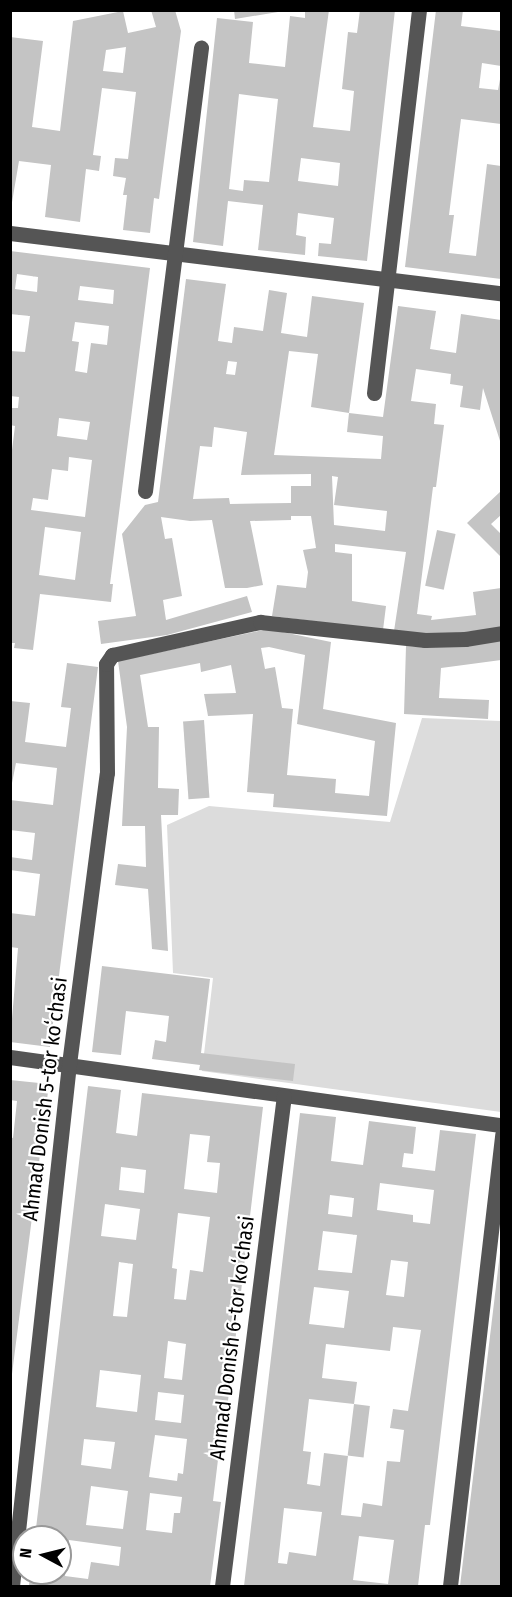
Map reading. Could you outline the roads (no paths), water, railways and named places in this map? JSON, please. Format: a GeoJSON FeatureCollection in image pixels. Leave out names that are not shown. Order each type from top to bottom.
{"type":"FeatureCollection","features":[{"type":"Feature","properties":{"kind":"street"},"geometry":{"type":"LineString","coordinates":[[374,393],[419,10]]}},
{"type":"Feature","properties":{"kind":"street"},"geometry":{"type":"LineString","coordinates":[[145,491],[177,254],[201,48]]}},
{"type":"Feature","properties":{"kind":"street"},"geometry":{"type":"LineString","coordinates":[[10,233],[387,281],[501,293]]}},
{"type":"Feature","properties":{"kind":"street","name":"Ahmad Donish 5-tor koʻchasi"},"geometry":{"type":"LineString","coordinates":[[12,1587],[69,1064],[108,773],[106,664],[112,655],[260,622],[425,640],[465,639],[501,633]]}},
{"type":"Feature","properties":{"kind":"street"},"geometry":{"type":"LineString","coordinates":[[10,1057],[501,1125]]}},
{"type":"Feature","properties":{"kind":"street","name":"Ahmad Donish 6-tor koʻchasi"},"geometry":{"type":"LineString","coordinates":[[222,1587],[284,1096]]}},
{"type":"Feature","properties":{"kind":"street"},"geometry":{"type":"LineString","coordinates":[[450,1587],[501,1134]]}}]}
